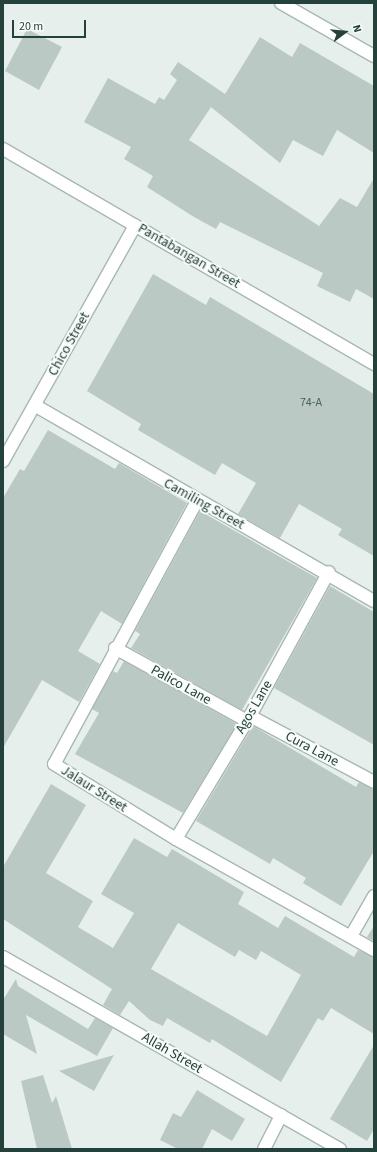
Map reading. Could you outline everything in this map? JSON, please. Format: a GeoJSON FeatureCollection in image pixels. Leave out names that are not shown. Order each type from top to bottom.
{"type":"FeatureCollection","features":[{"type":"Feature","properties":{"kind":"street"},"geometry":{"type":"LineString","coordinates":[[281,3],[374,56]]}},
{"type":"Feature","properties":{"kind":"street","name":"Pantabangan Street"},"geometry":{"type":"LineString","coordinates":[[3,149],[374,364]]}},
{"type":"Feature","properties":{"kind":"street","name":"Chico Street"},"geometry":{"type":"LineString","coordinates":[[3,461],[36,406],[135,226]]}},
{"type":"Feature","properties":{"kind":"street","name":"Camiling Street"},"geometry":{"type":"LineString","coordinates":[[36,406],[197,501],[329,572],[374,600]]}},
{"type":"Feature","properties":{"kind":"street","name":"Jalaur Street"},"geometry":{"type":"LineString","coordinates":[[197,501],[114,648],[54,764],[176,839],[374,950]]}},
{"type":"Feature","properties":{"kind":"street","name":"Agos Lane"},"geometry":{"type":"LineString","coordinates":[[176,839],[249,719],[329,572]]}},
{"type":"Feature","properties":{"kind":"street","name":"Palico Lane"},"geometry":{"type":"LineString","coordinates":[[114,648],[249,719]]}},
{"type":"Feature","properties":{"kind":"street","name":"Cura Lane"},"geometry":{"type":"LineString","coordinates":[[249,719],[374,782]]}},
{"type":"Feature","properties":{"kind":"street"},"geometry":{"type":"LineString","coordinates":[[351,936],[374,896]]}},
{"type":"Feature","properties":{"kind":"street","name":"Allah Street"},"geometry":{"type":"LineString","coordinates":[[3,957],[340,1149]]}},
{"type":"Feature","properties":{"kind":"street"},"geometry":{"type":"LineString","coordinates":[[264,1149],[281,1115]]}},
{"type":"Feature","properties":{"kind":"building"},"geometry":{"type":"Polygon","coordinates":[[[27,29],[62,47],[39,90],[5,71],[27,29]]]}},
{"type":"Feature","properties":{"kind":"building"},"geometry":{"type":"Polygon","coordinates":[[[260,37],[292,57],[300,43],[374,86],[374,153],[337,130],[323,156],[293,140],[280,163],[211,107],[189,140],[319,226],[340,198],[357,207],[374,178],[374,299],[356,289],[350,302],[317,286],[323,273],[220,222],[216,229],[194,217],[147,187],[153,176],[124,159],[131,147],[84,122],[108,78],[155,104],[159,97],[164,100],[177,80],[170,74],[178,62],[225,94],[260,37]]]}},
{"type":"Feature","properties":{"kind":"building"},"geometry":{"type":"Polygon","coordinates":[[[153,274],[206,305],[210,297],[374,394],[374,556],[338,535],[342,529],[299,504],[280,538],[238,514],[256,483],[222,463],[215,475],[138,430],[141,424],[87,391],[153,274]]]}},
{"type":"Feature","properties":{"kind":"building"},"geometry":{"type":"Polygon","coordinates":[[[48,430],[115,469],[119,463],[187,503],[122,624],[101,611],[78,651],[100,664],[79,702],[42,680],[3,748],[3,498],[20,469],[24,471],[48,430]]]}},
{"type":"Feature","properties":{"kind":"building"},"geometry":{"type":"Polygon","coordinates":[[[200,511],[317,578],[242,710],[131,648],[140,634],[135,631],[200,511]]]}},
{"type":"Feature","properties":{"kind":"building"},"geometry":{"type":"Polygon","coordinates":[[[330,586],[374,612],[374,745],[274,688],[330,586]]]}},
{"type":"Feature","properties":{"kind":"building"},"geometry":{"type":"Polygon","coordinates":[[[124,661],[237,724],[183,813],[75,754],[99,713],[92,709],[113,671],[117,673],[124,661]]]}},
{"type":"Feature","properties":{"kind":"building"},"geometry":{"type":"Polygon","coordinates":[[[253,726],[356,787],[359,782],[374,790],[374,851],[341,906],[303,883],[306,878],[273,858],[270,864],[196,821],[253,726]]]}},
{"type":"Feature","properties":{"kind":"building"},"geometry":{"type":"Polygon","coordinates":[[[51,784],[86,805],[46,873],[93,901],[78,927],[113,948],[134,913],[101,894],[134,838],[167,857],[172,849],[244,892],[238,904],[278,928],[285,916],[354,957],[358,950],[374,957],[374,1034],[331,1008],[323,1021],[318,1018],[281,1082],[212,1039],[210,1043],[167,1018],[163,1026],[150,1020],[129,1001],[120,1015],[103,1005],[112,989],[3,919],[3,867],[51,784]],[[178,923],[151,969],[267,1036],[301,975],[261,951],[256,960],[239,950],[235,957],[178,923]]]}},
{"type":"Feature","properties":{"kind":"building"},"geometry":{"type":"Polygon","coordinates":[[[374,926],[374,941],[367,937],[374,926]]]}},
{"type":"Feature","properties":{"kind":"building"},"geometry":{"type":"Polygon","coordinates":[[[16,979],[18,986],[88,1029],[95,1018],[113,1028],[97,1056],[26,1015],[37,1054],[3,1034],[3,1000],[16,979]]]}},
{"type":"Feature","properties":{"kind":"building"},"geometry":{"type":"Polygon","coordinates":[[[374,1045],[374,1129],[367,1141],[330,1119],[374,1045]]]}},
{"type":"Feature","properties":{"kind":"building"},"geometry":{"type":"Polygon","coordinates":[[[114,1055],[94,1091],[59,1071],[114,1055]]]}},
{"type":"Feature","properties":{"kind":"building"},"geometry":{"type":"Polygon","coordinates":[[[43,1075],[52,1103],[56,1096],[72,1149],[37,1149],[21,1081],[43,1075]]]}},
{"type":"Feature","properties":{"kind":"building"},"geometry":{"type":"Polygon","coordinates":[[[197,1090],[245,1119],[232,1141],[212,1129],[202,1149],[178,1149],[160,1140],[173,1113],[181,1117],[197,1090]]]}}]}
